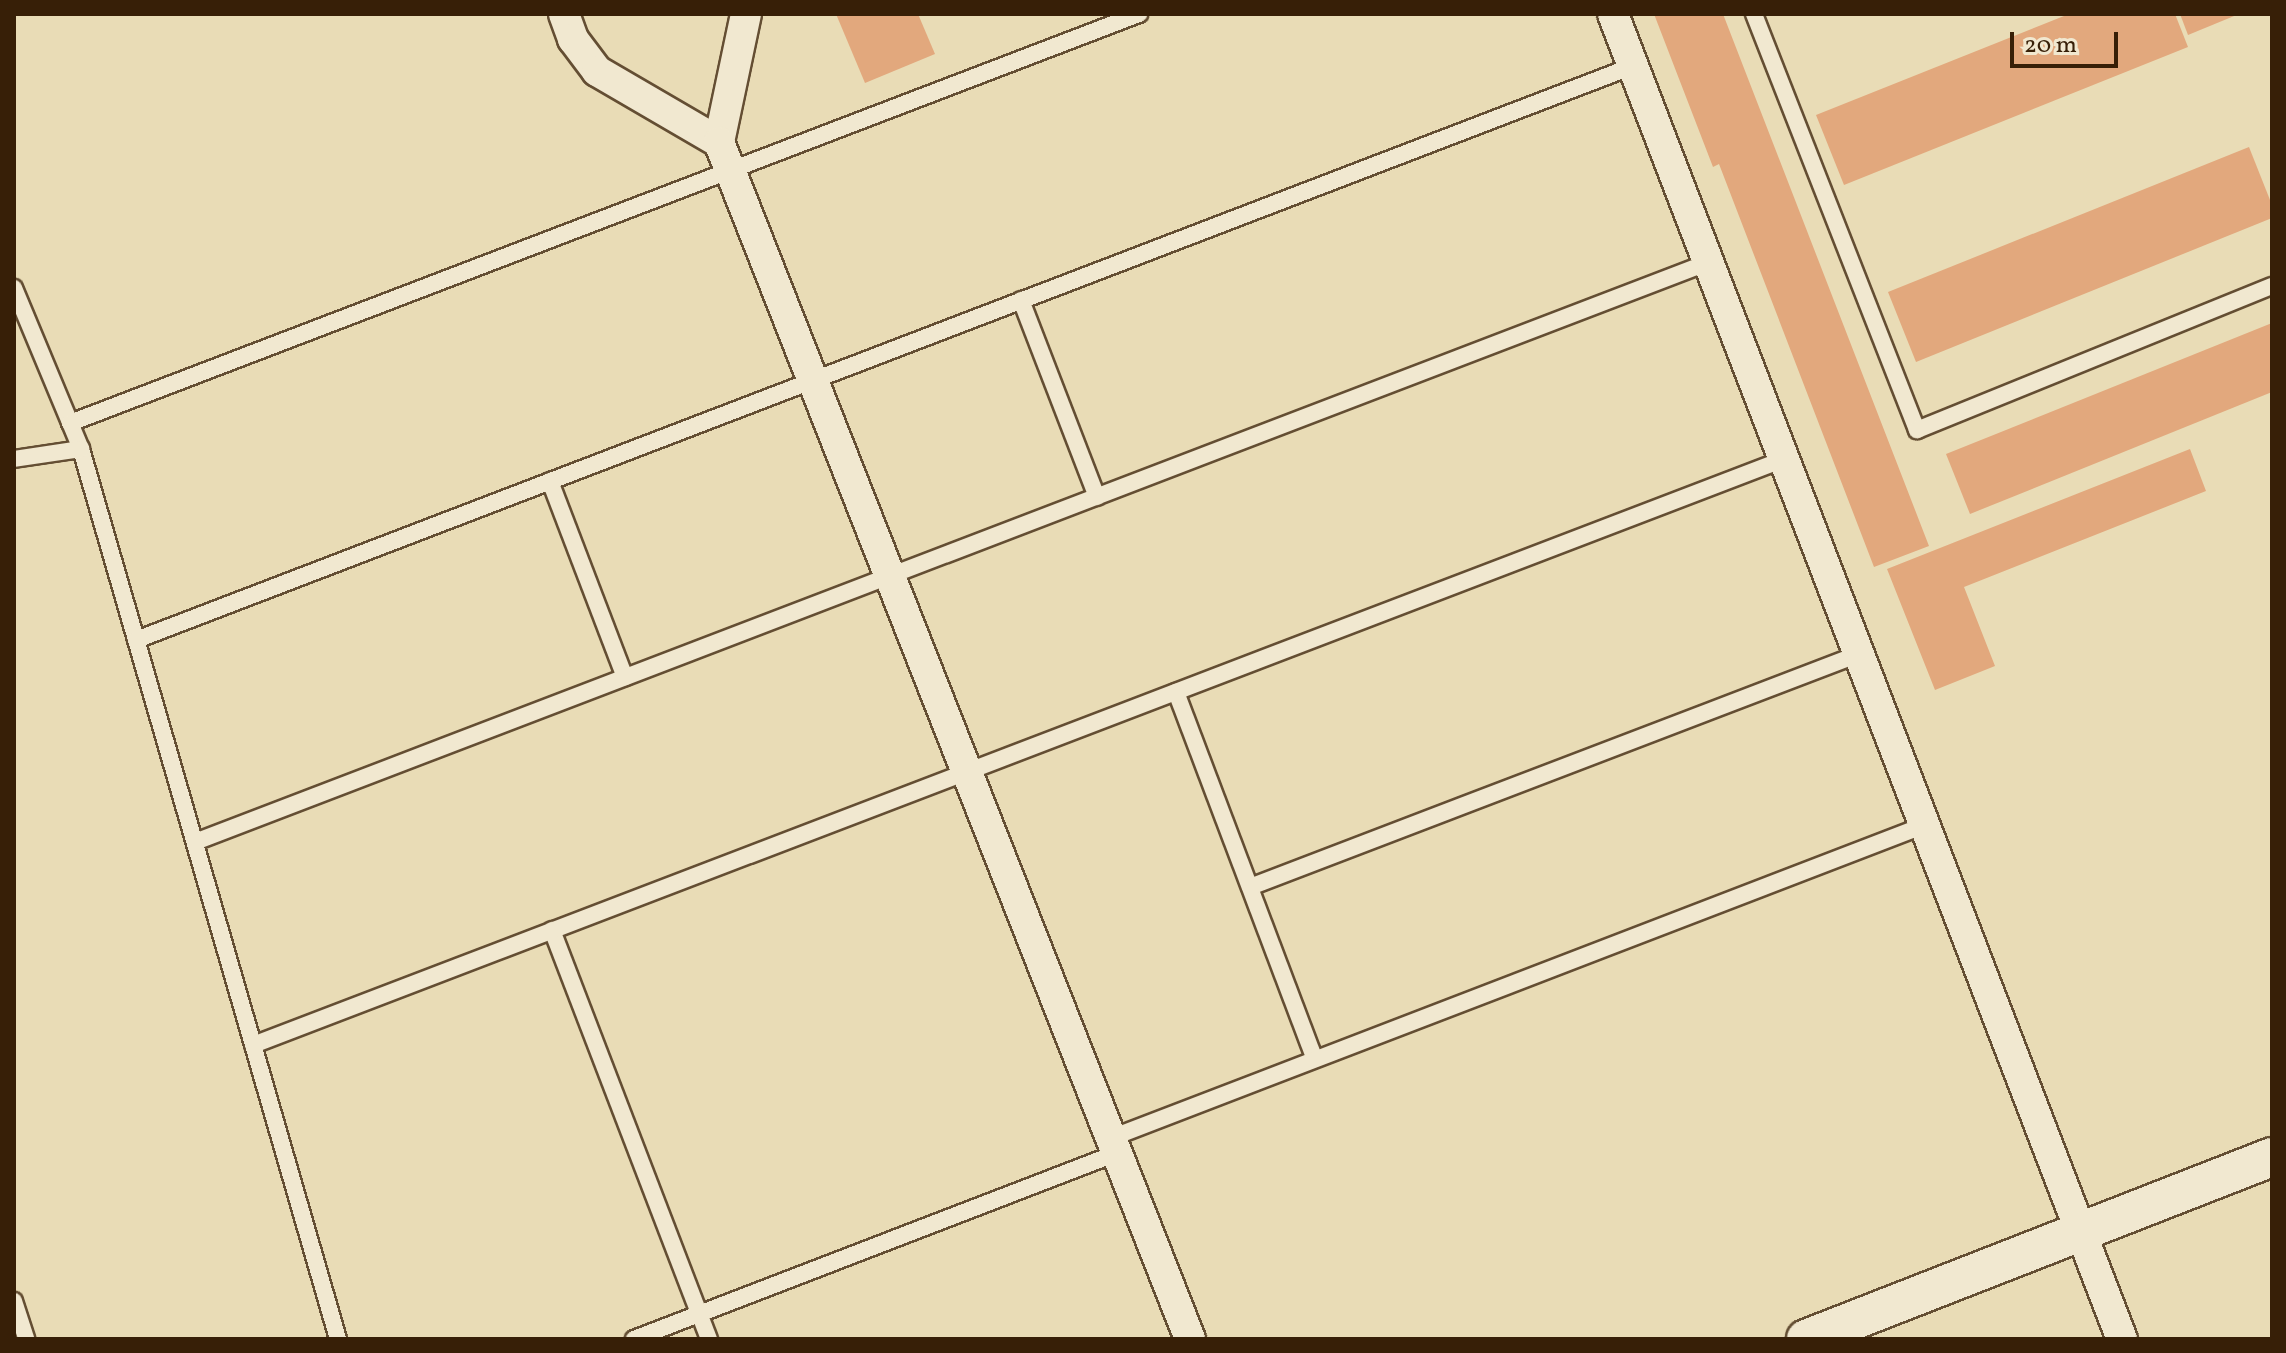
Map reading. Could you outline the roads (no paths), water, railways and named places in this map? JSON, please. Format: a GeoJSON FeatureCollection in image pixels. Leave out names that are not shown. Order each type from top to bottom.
{"type":"FeatureCollection","features":[{"type":"Feature","properties":{"kind":"street"},"geometry":{"type":"LineString","coordinates":[[564,14],[573,39],[597,71],[719,142]]}},
{"type":"Feature","properties":{"kind":"street"},"geometry":{"type":"LineString","coordinates":[[746,14],[719,142],[1190,1339]]}},
{"type":"Feature","properties":{"kind":"street"},"geometry":{"type":"LineString","coordinates":[[1613,14],[2122,1339]]}},
{"type":"Feature","properties":{"kind":"street"},"geometry":{"type":"LineString","coordinates":[[1806,1339],[2272,1157]]}},
{"type":"Feature","properties":{"kind":"lane"},"geometry":{"type":"LineString","coordinates":[[70,423],[1139,14]]}},
{"type":"Feature","properties":{"kind":"lane"},"geometry":{"type":"LineString","coordinates":[[1754,14],[1917,430],[2272,286]]}},
{"type":"Feature","properties":{"kind":"lane"},"geometry":{"type":"LineString","coordinates":[[136,640],[1633,66]]}},
{"type":"Feature","properties":{"kind":"lane"},"geometry":{"type":"LineString","coordinates":[[195,842],[1709,262]]}},
{"type":"Feature","properties":{"kind":"lane"},"geometry":{"type":"LineString","coordinates":[[14,288],[81,449],[338,1339]]}},
{"type":"Feature","properties":{"kind":"lane"},"geometry":{"type":"LineString","coordinates":[[1021,300],[1097,497]]}},
{"type":"Feature","properties":{"kind":"lane"},"geometry":{"type":"LineString","coordinates":[[14,459],[81,449]]}},
{"type":"Feature","properties":{"kind":"lane"},"geometry":{"type":"LineString","coordinates":[[253,1045],[1784,459]]}},
{"type":"Feature","properties":{"kind":"lane"},"geometry":{"type":"LineString","coordinates":[[550,481],[625,677]]}},
{"type":"Feature","properties":{"kind":"lane"},"geometry":{"type":"LineString","coordinates":[[1250,887],[1859,654]]}},
{"type":"Feature","properties":{"kind":"lane"},"geometry":{"type":"LineString","coordinates":[[1176,692],[1315,1059]]}},
{"type":"Feature","properties":{"kind":"lane"},"geometry":{"type":"LineString","coordinates":[[634,1339],[1114,1146],[1315,1059],[1925,825]]}},
{"type":"Feature","properties":{"kind":"lane"},"geometry":{"type":"LineString","coordinates":[[552,930],[709,1339]]}},
{"type":"Feature","properties":{"kind":"lane"},"geometry":{"type":"LineString","coordinates":[[14,1301],[26,1339]]}}]}
